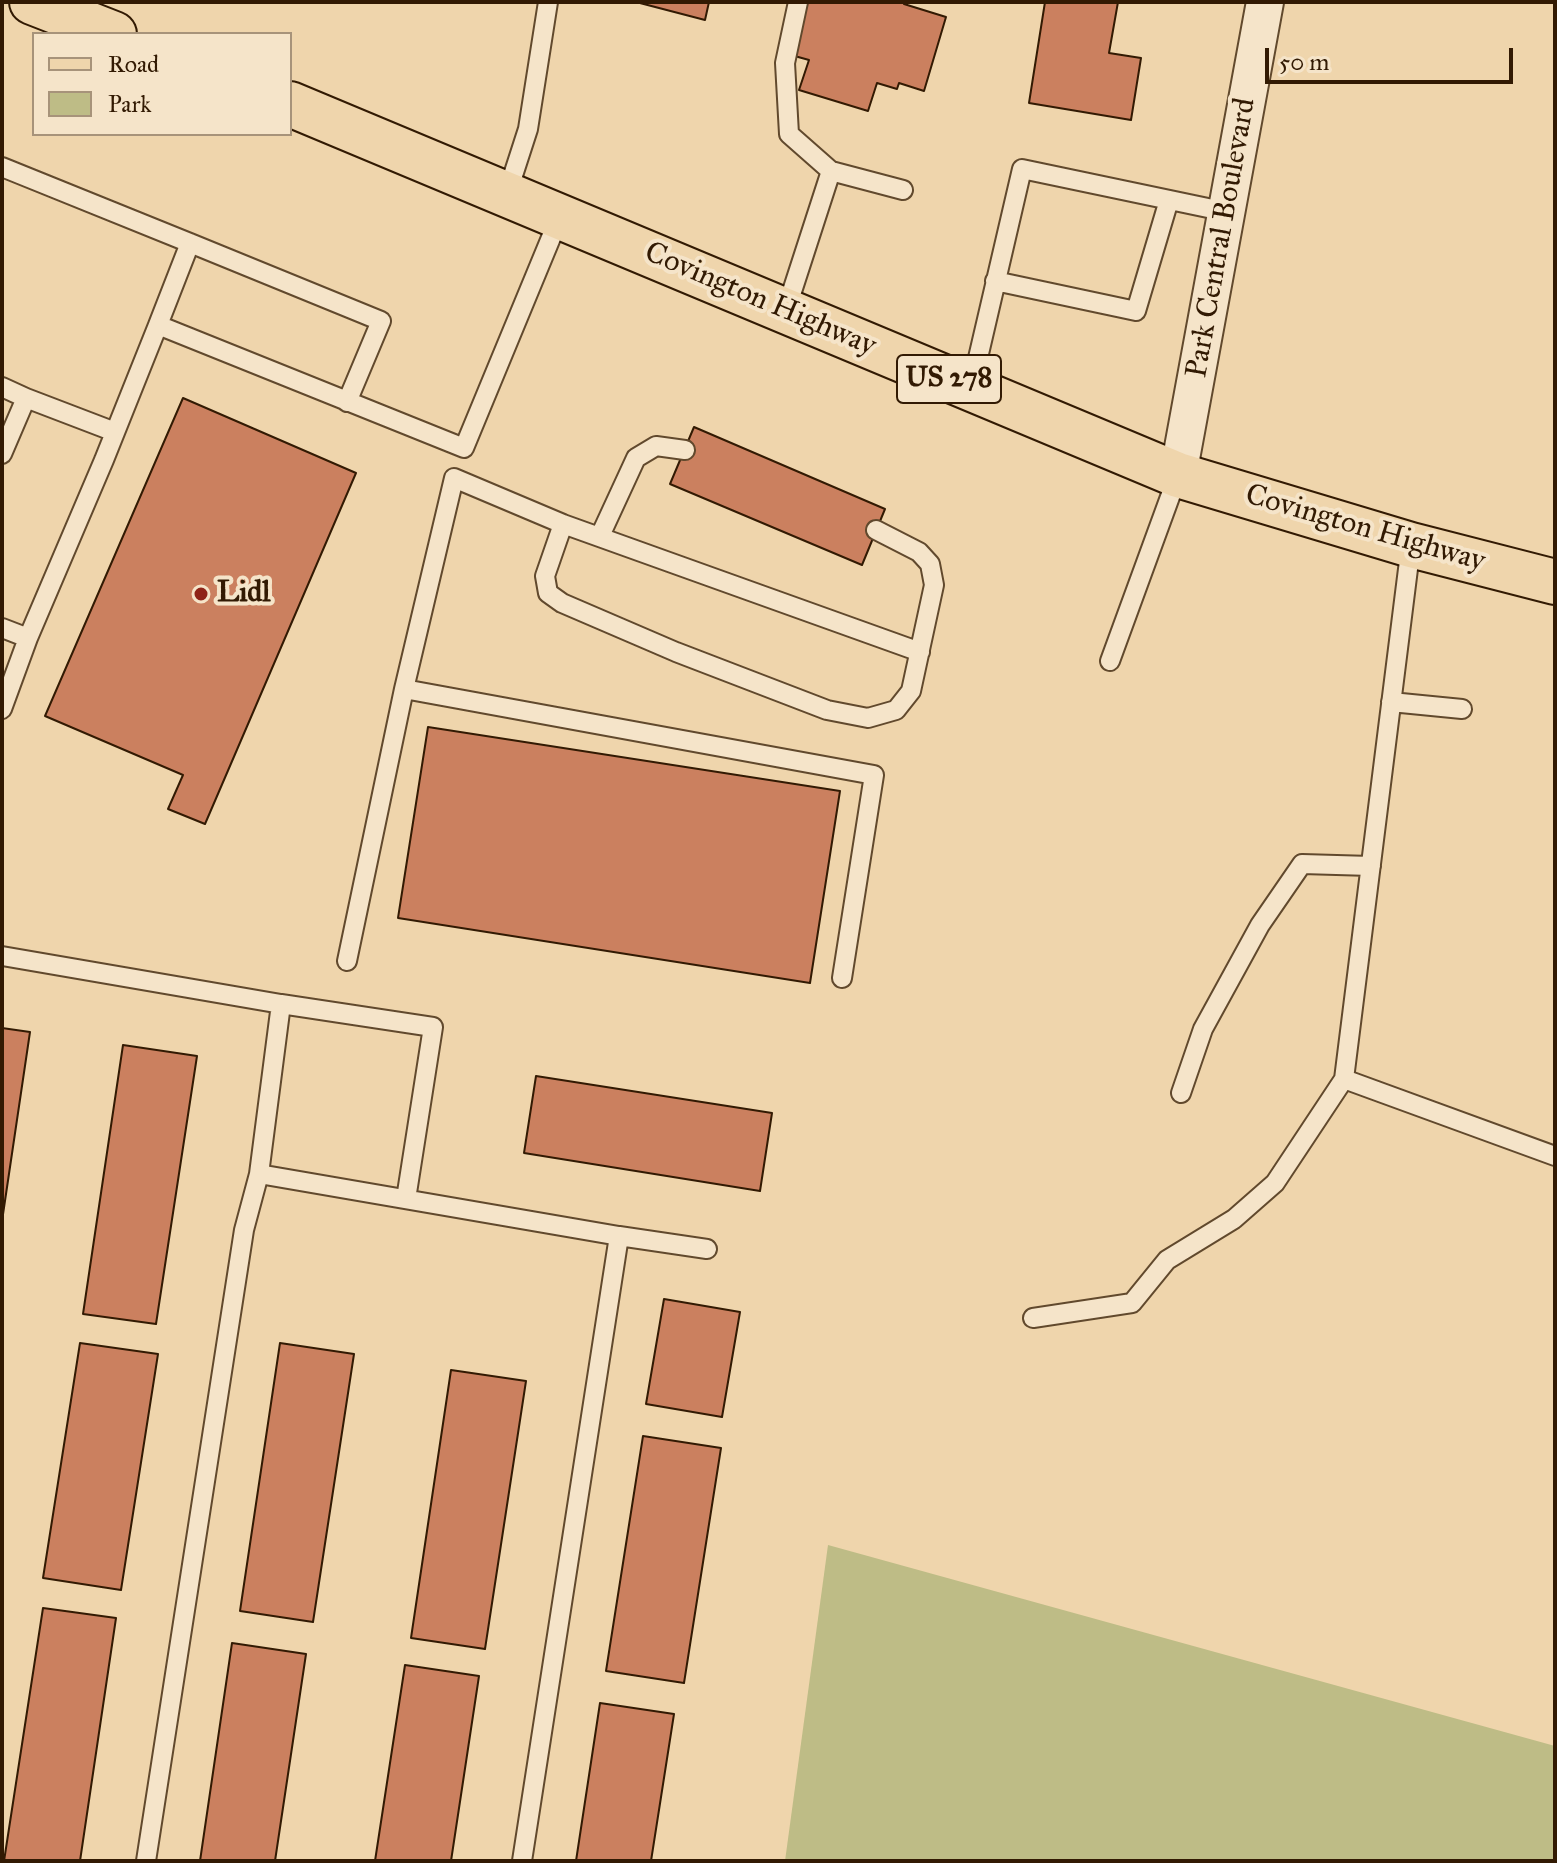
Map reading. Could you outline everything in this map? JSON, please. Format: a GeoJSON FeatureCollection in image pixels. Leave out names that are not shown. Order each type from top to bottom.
{"type":"FeatureCollection","features":[{"type":"Feature","properties":{"kind":"main road"},"geometry":{"type":"LineString","coordinates":[[2,10],[45,7],[109,32]]}},
{"type":"Feature","properties":{"kind":"main road","name":"Covington Highway"},"geometry":{"type":"LineString","coordinates":[[292,105],[1178,475],[1411,545],[1555,582]]}},
{"type":"Feature","properties":{"kind":"street","name":"Park Central Boulevard"},"geometry":{"type":"LineString","coordinates":[[1178,475],[1265,2]]}},
{"type":"Feature","properties":{"kind":"lane"},"geometry":{"type":"LineString","coordinates":[[507,194],[528,129],[548,2]]}},
{"type":"Feature","properties":{"kind":"lane"},"geometry":{"type":"LineString","coordinates":[[798,2],[785,63],[789,134],[831,171],[903,190]]}},
{"type":"Feature","properties":{"kind":"lane"},"geometry":{"type":"LineString","coordinates":[[2,167],[381,321],[347,402]]}},
{"type":"Feature","properties":{"kind":"lane"},"geometry":{"type":"LineString","coordinates":[[971,388],[1022,169],[1227,212]]}},
{"type":"Feature","properties":{"kind":"lane"},"geometry":{"type":"LineString","coordinates":[[786,310],[831,171]]}},
{"type":"Feature","properties":{"kind":"lane"},"geometry":{"type":"LineString","coordinates":[[995,281],[1136,311],[1169,200]]}},
{"type":"Feature","properties":{"kind":"lane"},"geometry":{"type":"LineString","coordinates":[[158,325],[464,448],[560,216]]}},
{"type":"Feature","properties":{"kind":"lane"},"geometry":{"type":"LineString","coordinates":[[2,709],[28,638],[190,243]]}},
{"type":"Feature","properties":{"kind":"lane"},"geometry":{"type":"LineString","coordinates":[[2,387],[115,432]]}},
{"type":"Feature","properties":{"kind":"lane"},"geometry":{"type":"LineString","coordinates":[[2,454],[26,398]]}},
{"type":"Feature","properties":{"kind":"lane"},"geometry":{"type":"LineString","coordinates":[[600,536],[636,458],[656,446],[685,450]]}},
{"type":"Feature","properties":{"kind":"lane"},"geometry":{"type":"LineString","coordinates":[[1110,661],[1178,475]]}},
{"type":"Feature","properties":{"kind":"lane"},"geometry":{"type":"LineString","coordinates":[[347,961],[404,689],[454,478],[563,524],[920,652]]}},
{"type":"Feature","properties":{"kind":"lane"},"geometry":{"type":"LineString","coordinates":[[563,524],[545,576],[548,593],[562,603],[676,652],[827,710],[868,718],[896,710],[911,691],[934,585],[930,564],[919,552],[876,530]]}},
{"type":"Feature","properties":{"kind":"lane"},"geometry":{"type":"LineString","coordinates":[[1033,1318],[1132,1303],[1167,1260],[1234,1219],[1275,1183],[1344,1079],[1411,545]]}},
{"type":"Feature","properties":{"kind":"lane"},"geometry":{"type":"LineString","coordinates":[[2,628],[28,638]]}},
{"type":"Feature","properties":{"kind":"lane"},"geometry":{"type":"LineString","coordinates":[[404,689],[874,775],[842,978]]}},
{"type":"Feature","properties":{"kind":"lane"},"geometry":{"type":"LineString","coordinates":[[1391,702],[1462,709]]}},
{"type":"Feature","properties":{"kind":"lane"},"geometry":{"type":"LineString","coordinates":[[1181,1093],[1203,1029],[1260,925],[1302,864],[1371,866]]}},
{"type":"Feature","properties":{"kind":"lane"},"geometry":{"type":"LineString","coordinates":[[2,956],[433,1027],[406,1199]]}},
{"type":"Feature","properties":{"kind":"lane"},"geometry":{"type":"LineString","coordinates":[[146,1861],[241,1246],[259,1174],[281,1004]]}},
{"type":"Feature","properties":{"kind":"lane"},"geometry":{"type":"LineString","coordinates":[[1344,1079],[1555,1156]]}},
{"type":"Feature","properties":{"kind":"lane"},"geometry":{"type":"LineString","coordinates":[[259,1174],[707,1249]]}},
{"type":"Feature","properties":{"kind":"lane"},"geometry":{"type":"LineString","coordinates":[[522,1861],[619,1236]]}},
{"type":"Feature","properties":{"kind":"green space"},"geometry":{"type":"Polygon","coordinates":[[[828,1545],[1555,1746],[1555,1861],[785,1861],[828,1545]]]}},
{"type":"Feature","properties":{"kind":"building"},"geometry":{"type":"Polygon","coordinates":[[[636,2],[709,2],[705,20],[636,2]]]}},
{"type":"Feature","properties":{"kind":"building"},"geometry":{"type":"Polygon","coordinates":[[[807,2],[905,2],[946,17],[924,91],[899,83],[897,89],[877,83],[868,111],[799,90],[809,60],[791,55],[807,2]]]}},
{"type":"Feature","properties":{"kind":"building"},"geometry":{"type":"Polygon","coordinates":[[[1045,2],[1118,2],[1109,53],[1141,58],[1131,120],[1029,103],[1045,2]]]}},
{"type":"Feature","properties":{"kind":"building","name":"Lidl"},"geometry":{"type":"Polygon","coordinates":[[[183,398],[356,473],[205,824],[168,809],[183,775],[45,716],[183,398]]]}},
{"type":"Feature","properties":{"kind":"building"},"geometry":{"type":"Polygon","coordinates":[[[694,427],[885,509],[862,565],[670,484],[694,427]]]}},
{"type":"Feature","properties":{"kind":"building"},"geometry":{"type":"Polygon","coordinates":[[[428,727],[840,791],[810,983],[398,918],[428,727]]]}},
{"type":"Feature","properties":{"kind":"building"},"geometry":{"type":"Polygon","coordinates":[[[2,1028],[30,1032],[2,1221],[2,1028]]]}},
{"type":"Feature","properties":{"kind":"building"},"geometry":{"type":"Polygon","coordinates":[[[123,1045],[197,1056],[156,1324],[83,1314],[123,1045]]]}},
{"type":"Feature","properties":{"kind":"building"},"geometry":{"type":"Polygon","coordinates":[[[536,1076],[772,1113],[760,1191],[524,1153],[536,1076]]]}},
{"type":"Feature","properties":{"kind":"building"},"geometry":{"type":"Polygon","coordinates":[[[664,1299],[740,1312],[722,1417],[646,1404],[664,1299]]]}},
{"type":"Feature","properties":{"kind":"building"},"geometry":{"type":"Polygon","coordinates":[[[80,1343],[158,1354],[121,1590],[43,1578],[80,1343]]]}},
{"type":"Feature","properties":{"kind":"building"},"geometry":{"type":"Polygon","coordinates":[[[280,1343],[354,1354],[313,1622],[240,1611],[280,1343]]]}},
{"type":"Feature","properties":{"kind":"building"},"geometry":{"type":"Polygon","coordinates":[[[451,1370],[526,1381],[485,1649],[411,1638],[451,1370]]]}},
{"type":"Feature","properties":{"kind":"building"},"geometry":{"type":"Polygon","coordinates":[[[643,1436],[721,1448],[684,1683],[606,1671],[643,1436]]]}},
{"type":"Feature","properties":{"kind":"building"},"geometry":{"type":"Polygon","coordinates":[[[43,1608],[116,1618],[80,1861],[4,1861],[43,1608]]]}},
{"type":"Feature","properties":{"kind":"building"},"geometry":{"type":"Polygon","coordinates":[[[232,1643],[306,1654],[275,1861],[200,1861],[232,1643]]]}},
{"type":"Feature","properties":{"kind":"building"},"geometry":{"type":"Polygon","coordinates":[[[405,1665],[479,1676],[451,1861],[375,1861],[405,1665]]]}},
{"type":"Feature","properties":{"kind":"building"},"geometry":{"type":"Polygon","coordinates":[[[600,1703],[674,1714],[651,1861],[576,1861],[600,1703]]]}},
{"type":"Feature","properties":{"kind":"place","name":"Lidl"},"geometry":{"type":"Point","coordinates":[201,594]}}]}
